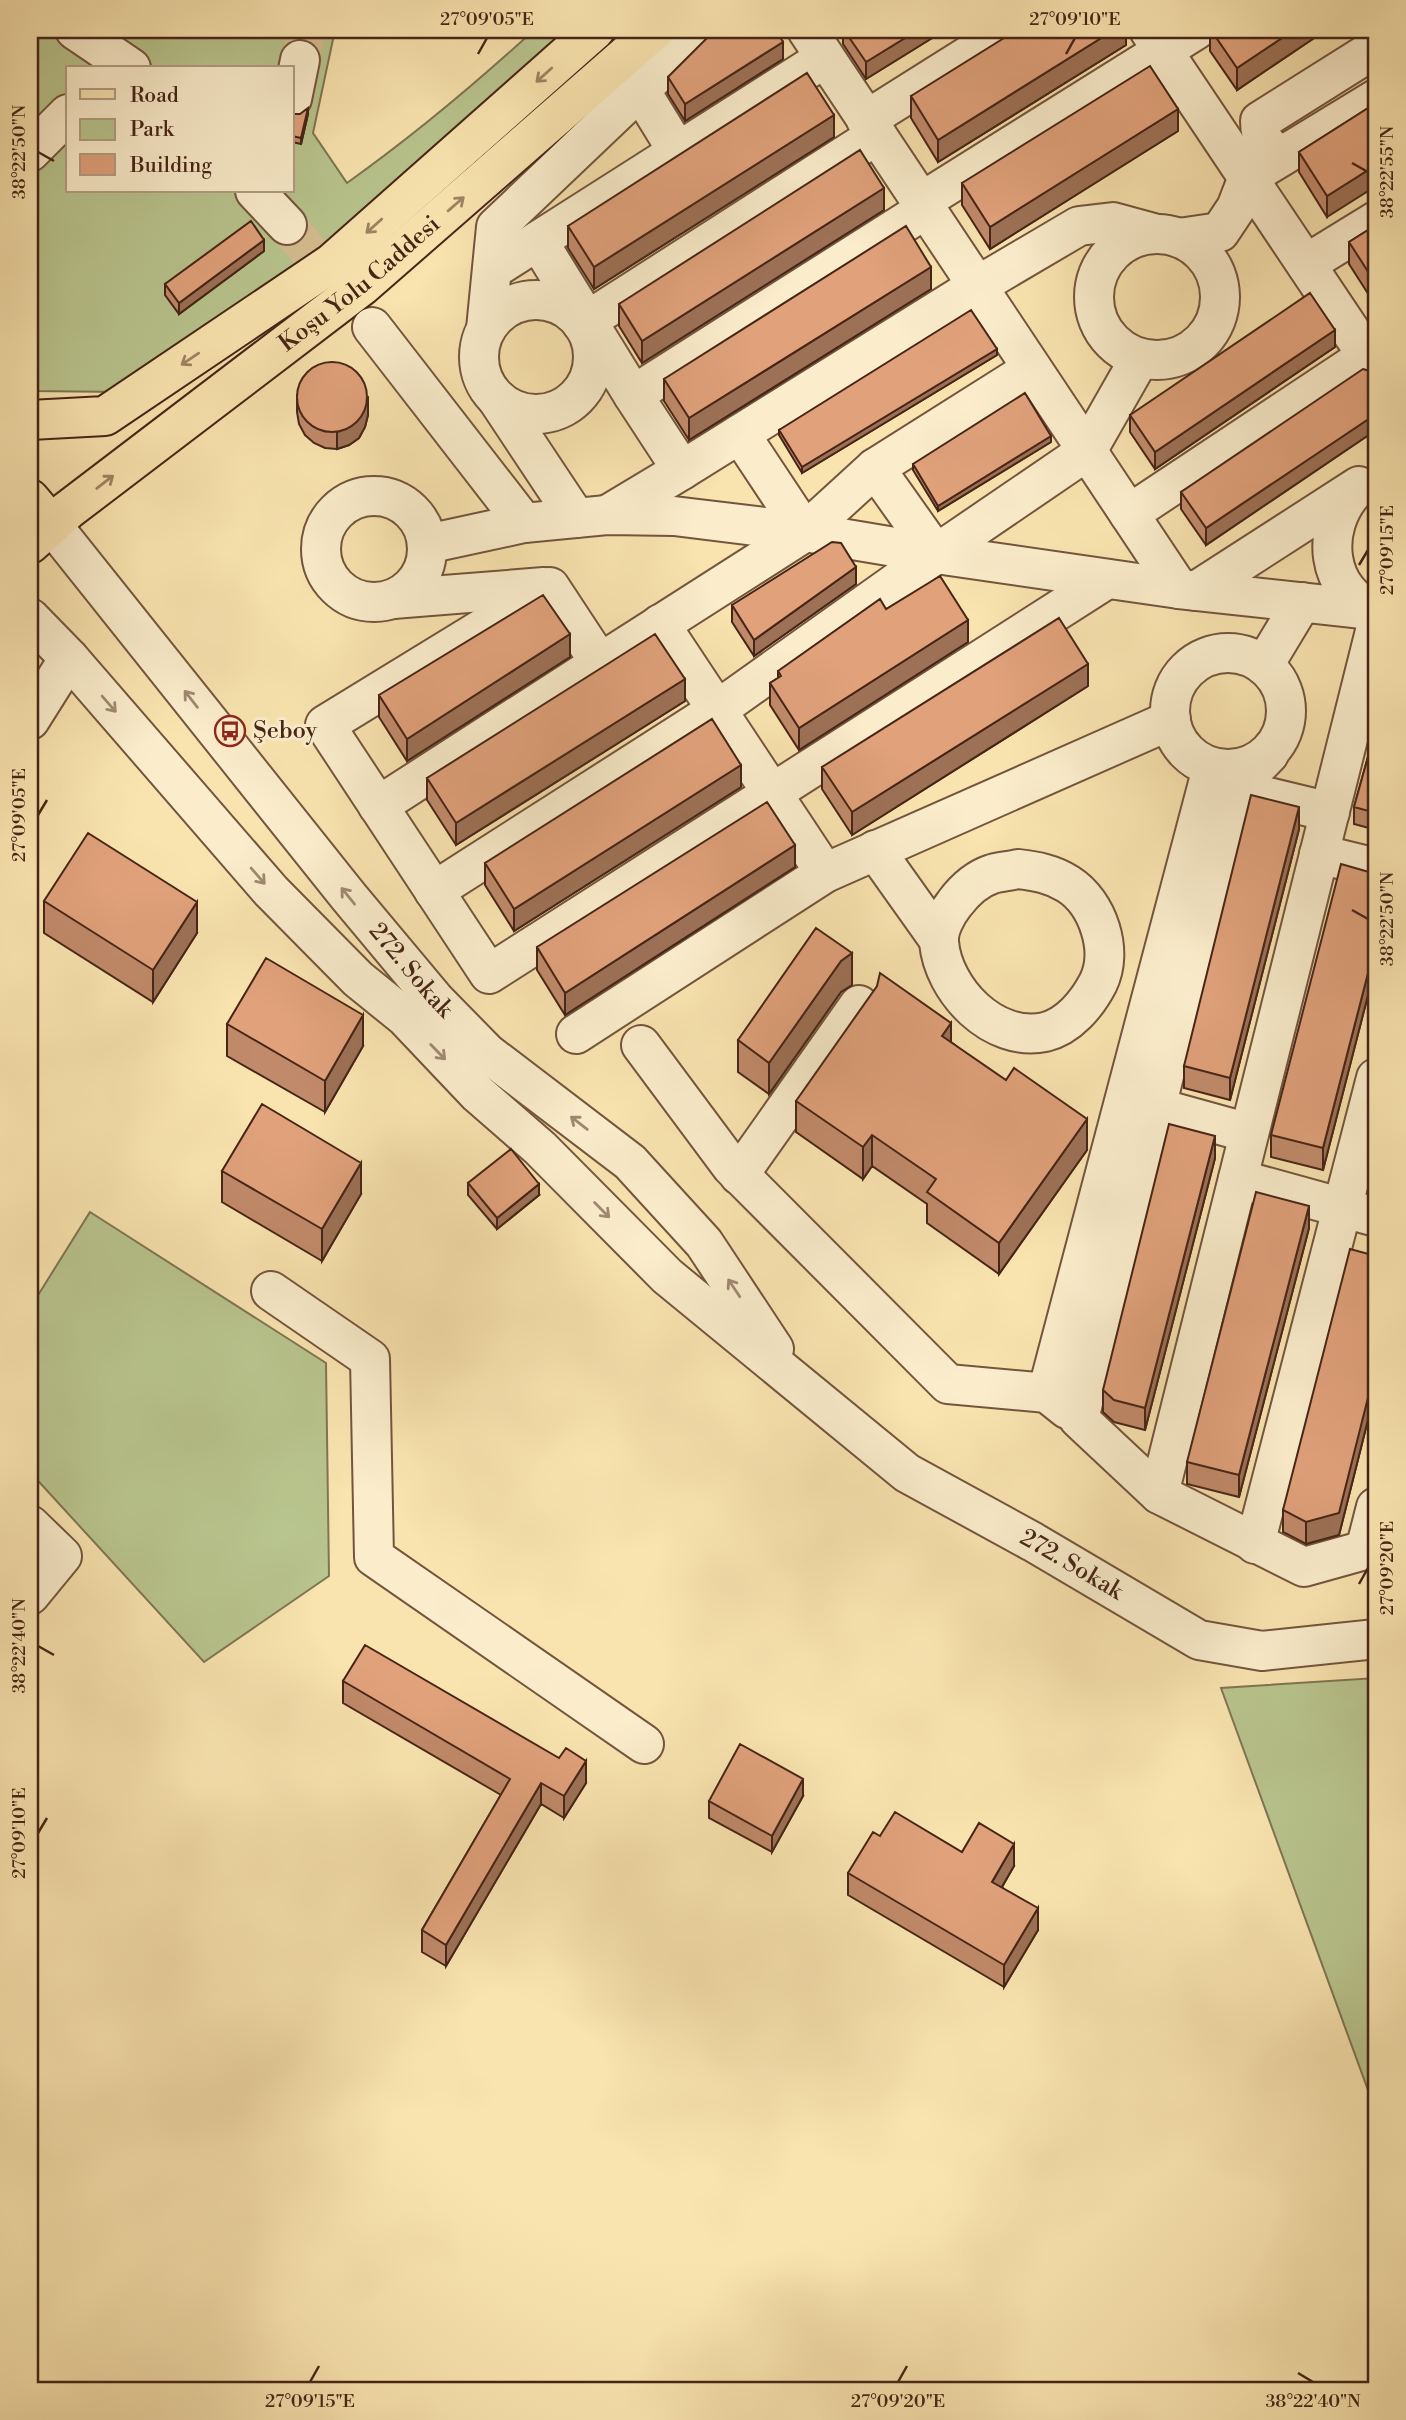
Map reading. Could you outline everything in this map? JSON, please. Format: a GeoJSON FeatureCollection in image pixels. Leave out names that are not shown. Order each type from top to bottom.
{"type":"FeatureCollection","features":[{"type":"Feature","properties":{"kind":"main road","name":"Koşu Yolu Caddesi"},"geometry":{"type":"LineString","coordinates":[[30,420],[105,416],[332,263],[596,30]]}},
{"type":"Feature","properties":{"kind":"main road","name":"Koşu Yolu Caddesi"},"geometry":{"type":"LineString","coordinates":[[37,523],[362,286],[655,30]]}},
{"type":"Feature","properties":{"kind":"street"},"geometry":{"type":"LineString","coordinates":[[75,30],[128,66]]}},
{"type":"Feature","properties":{"kind":"street"},"geometry":{"type":"LineString","coordinates":[[592,516],[497,399],[486,384],[479,366],[480,347],[486,329],[496,227],[703,30]]}},
{"type":"Feature","properties":{"kind":"street"},"geometry":{"type":"LineString","coordinates":[[584,322],[872,128],[1009,30]]}},
{"type":"Feature","properties":{"kind":"street"},"geometry":{"type":"LineString","coordinates":[[633,395],[924,206],[1157,41],[1196,30]]}},
{"type":"Feature","properties":{"kind":"street"},"geometry":{"type":"LineString","coordinates":[[492,270],[678,152],[818,39],[872,128],[1129,514],[1187,590]]}},
{"type":"Feature","properties":{"kind":"street"},"geometry":{"type":"LineString","coordinates":[[1129,514],[1373,358],[1306,264],[1157,41]]}},
{"type":"Feature","properties":{"kind":"street"},"geometry":{"type":"LineString","coordinates":[[1225,144],[1376,48]]}},
{"type":"Feature","properties":{"kind":"street"},"geometry":{"type":"LineString","coordinates":[[294,89],[300,60]]}},
{"type":"Feature","properties":{"kind":"street"},"geometry":{"type":"LineString","coordinates":[[640,90],[678,152]]}},
{"type":"Feature","properties":{"kind":"street"},"geometry":{"type":"LineString","coordinates":[[592,516],[682,470],[977,286],[1079,226],[1113,222],[1168,236],[1197,249],[1211,266],[1219,286],[1219,308],[1212,329],[1198,345],[1179,357],[1160,360],[1140,358],[1122,350],[1107,337],[1097,319],[1093,300],[1096,280],[1104,262],[1118,247],[1135,238],[1168,236],[1220,232],[1236,208],[1248,177],[1376,99]]}},
{"type":"Feature","properties":{"kind":"street"},"geometry":{"type":"LineString","coordinates":[[30,152],[66,116]]}},
{"type":"Feature","properties":{"kind":"street"},"geometry":{"type":"LineString","coordinates":[[1260,121],[1260,135],[1268,148],[1282,156]]}},
{"type":"Feature","properties":{"kind":"street"},"geometry":{"type":"LineString","coordinates":[[256,192],[286,225]]}},
{"type":"Feature","properties":{"kind":"street"},"geometry":{"type":"LineString","coordinates":[[1306,264],[1376,221]]}},
{"type":"Feature","properties":{"kind":"street"},"geometry":{"type":"LineString","coordinates":[[538,241],[584,322],[682,470]]}},
{"type":"Feature","properties":{"kind":"street"},"geometry":{"type":"LineString","coordinates":[[486,329],[498,314],[514,305],[533,300],[552,303],[584,322],[593,359],[590,377],[580,393],[567,405],[549,413],[531,414],[513,410],[497,399]]}},
{"type":"Feature","properties":{"kind":"street"},"geometry":{"type":"LineString","coordinates":[[372,327],[524,523]]}},
{"type":"Feature","properties":{"kind":"street"},"geometry":{"type":"LineString","coordinates":[[434,891],[717,710],[936,554],[1087,451],[1140,358]]}},
{"type":"Feature","properties":{"kind":"street"},"geometry":{"type":"LineString","coordinates":[[378,806],[805,532],[875,468],[1032,369]]}},
{"type":"Feature","properties":{"kind":"street"},"geometry":{"type":"LineString","coordinates":[[740,434],[805,532]]}},
{"type":"Feature","properties":{"kind":"street"},"geometry":{"type":"LineString","coordinates":[[875,468],[936,554]]}},
{"type":"Feature","properties":{"kind":"street"},"geometry":{"type":"LineString","coordinates":[[1187,590],[1368,481]]}},
{"type":"Feature","properties":{"kind":"street"},"geometry":{"type":"LineString","coordinates":[[1368,481],[1343,504],[1333,527],[1331,551],[1338,575],[1352,595],[1375,616]]}},
{"type":"Feature","properties":{"kind":"street"},"geometry":{"type":"LineString","coordinates":[[393,599],[408,590],[419,577],[426,562],[427,544],[423,527],[414,513],[400,502],[382,496],[364,496],[347,502],[333,513],[324,528],[320,546],[322,564],[330,580],[343,593],[359,600],[376,602],[550,587]]}},
{"type":"Feature","properties":{"kind":"street"},"geometry":{"type":"LineString","coordinates":[[427,544],[524,523],[592,516],[674,516],[805,532],[1187,590],[1302,602],[1375,616]]}},
{"type":"Feature","properties":{"kind":"street","name":"272. Sokak"},"geometry":{"type":"LineString","coordinates":[[37,523],[349,897],[478,1094],[540,1148],[667,1276],[907,1473],[1033,1542],[1199,1640],[1262,1651],[1376,1639]]}},
{"type":"Feature","properties":{"kind":"street"},"geometry":{"type":"LineString","coordinates":[[550,587],[325,725],[489,974],[1107,579]]}},
{"type":"Feature","properties":{"kind":"street"},"geometry":{"type":"LineString","coordinates":[[550,587],[600,663]]}},
{"type":"Feature","properties":{"kind":"street"},"geometry":{"type":"LineString","coordinates":[[1264,665],[1302,602]]}},
{"type":"Feature","properties":{"kind":"street"},"geometry":{"type":"LineString","coordinates":[[1159,1494],[1330,811],[1375,616]]}},
{"type":"Feature","properties":{"kind":"street","name":"272. Sokak"},"geometry":{"type":"LineString","coordinates":[[30,618],[69,657],[271,891],[358,979],[420,1008],[487,1053],[630,1162],[704,1243],[799,1385]]}},
{"type":"Feature","properties":{"kind":"street"},"geometry":{"type":"LineString","coordinates":[[660,624],[825,873]]}},
{"type":"Feature","properties":{"kind":"street"},"geometry":{"type":"LineString","coordinates":[[1047,1393],[1223,778],[1269,754],[1281,738],[1287,719],[1286,698],[1278,680],[1264,665],[1248,656],[1229,652],[1210,655],[1194,663],[1180,676],[1172,693],[1169,712],[1172,730],[1181,747],[1195,760],[1223,778],[1330,811]]}},
{"type":"Feature","properties":{"kind":"street"},"geometry":{"type":"LineString","coordinates":[[30,720],[69,657]]}},
{"type":"Feature","properties":{"kind":"street"},"geometry":{"type":"LineString","coordinates":[[576,1034],[825,873],[1171,720]]}},
{"type":"Feature","properties":{"kind":"street"},"geometry":{"type":"LineString","coordinates":[[1079,1419],[1156,1107],[1223,778]]}},
{"type":"Feature","properties":{"kind":"street"},"geometry":{"type":"LineString","coordinates":[[875,850],[939,940],[958,994],[979,1014],[1004,1028],[1023,1032],[1045,1032],[1068,1021],[1087,1002],[1100,979],[1104,953],[1100,927],[1088,904],[1070,885],[1046,873],[1018,869],[989,875],[965,890],[947,913],[939,940]]}},
{"type":"Feature","properties":{"kind":"street"},"geometry":{"type":"LineString","coordinates":[[1319,854],[1376,868]]}},
{"type":"Feature","properties":{"kind":"street"},"geometry":{"type":"LineString","coordinates":[[739,1175],[859,1005]]}},
{"type":"Feature","properties":{"kind":"street"},"geometry":{"type":"LineString","coordinates":[[641,1045],[731,1167],[948,1384],[1047,1393],[1079,1419],[1159,1494],[1304,1567],[1371,1550],[1376,1507]]}},
{"type":"Feature","properties":{"kind":"street"},"geometry":{"type":"LineString","coordinates":[[1255,1544],[1359,1212],[1376,1078]]}},
{"type":"Feature","properties":{"kind":"street"},"geometry":{"type":"LineString","coordinates":[[1156,1107],[1249,1133]]}},
{"type":"Feature","properties":{"kind":"street"},"geometry":{"type":"LineString","coordinates":[[1238,1179],[1359,1212]]}},
{"type":"Feature","properties":{"kind":"street"},"geometry":{"type":"LineString","coordinates":[[271,1291],[370,1359],[374,1557],[645,1744]]}},
{"type":"Feature","properties":{"kind":"street"},"geometry":{"type":"LineString","coordinates":[[30,1525],[62,1556],[30,1595]]}},
{"type":"Feature","properties":{"kind":"green space"},"geometry":{"type":"Polygon","coordinates":[[[30,30],[335,30],[313,133],[347,183],[443,110],[534,30],[587,30],[321,252],[122,392],[30,391],[30,30]]]}},
{"type":"Feature","properties":{"kind":"green space"},"geometry":{"type":"Polygon","coordinates":[[[90,1212],[326,1363],[329,1576],[204,1662],[30,1472],[30,1308],[90,1212]]]}},
{"type":"Feature","properties":{"kind":"green space"},"geometry":{"type":"Polygon","coordinates":[[[1376,1678],[1376,2112],[1221,1688],[1376,1678]]]}},
{"type":"Feature","properties":{"kind":"building"},"geometry":{"type":"Polygon","coordinates":[[[715,30],[776,30],[783,42],[685,104],[668,77],[715,30]]]}},
{"type":"Feature","properties":{"kind":"building"},"geometry":{"type":"Polygon","coordinates":[[[844,30],[918,30],[866,62],[844,30]]]}},
{"type":"Feature","properties":{"kind":"building"},"geometry":{"type":"Polygon","coordinates":[[[1017,30],[1114,30],[938,140],[911,96],[1017,30]]]}},
{"type":"Feature","properties":{"kind":"building"},"geometry":{"type":"Polygon","coordinates":[[[1211,30],[1294,30],[1237,68],[1211,30]]]}},
{"type":"Feature","properties":{"kind":"building"},"geometry":{"type":"Polygon","coordinates":[[[1150,66],[1178,109],[990,227],[962,183],[1150,66]]]}},
{"type":"Feature","properties":{"kind":"building"},"geometry":{"type":"Polygon","coordinates":[[[807,73],[834,115],[594,267],[568,226],[807,73]]]}},
{"type":"Feature","properties":{"kind":"building"},"geometry":{"type":"Polygon","coordinates":[[[1376,103],[1376,165],[1327,196],[1299,152],[1376,103]]]}},
{"type":"Feature","properties":{"kind":"building"},"geometry":{"type":"Polygon","coordinates":[[[308,108],[301,138],[294,136],[294,114],[300,114],[308,108]]]}},
{"type":"Feature","properties":{"kind":"building"},"geometry":{"type":"Polygon","coordinates":[[[860,150],[884,188],[642,341],[619,304],[860,150]]]}},
{"type":"Feature","properties":{"kind":"building"},"geometry":{"type":"Polygon","coordinates":[[[251,221],[264,240],[179,303],[165,284],[251,221]]]}},
{"type":"Feature","properties":{"kind":"building"},"geometry":{"type":"Polygon","coordinates":[[[1376,225],[1376,284],[1349,242],[1376,225]]]}},
{"type":"Feature","properties":{"kind":"building"},"geometry":{"type":"Polygon","coordinates":[[[906,226],[931,267],[689,418],[664,379],[906,226]]]}},
{"type":"Feature","properties":{"kind":"building"},"geometry":{"type":"Polygon","coordinates":[[[1310,293],[1335,330],[1155,452],[1130,415],[1310,293]]]}},
{"type":"Feature","properties":{"kind":"building"},"geometry":{"type":"Polygon","coordinates":[[[971,310],[997,349],[802,467],[779,430],[971,310]]]}},
{"type":"Feature","properties":{"kind":"building"},"geometry":{"type":"Polygon","coordinates":[[[332,362],[357,372],[367,397],[357,422],[332,432],[307,422],[297,397],[307,372],[332,362]]]}},
{"type":"Feature","properties":{"kind":"building"},"geometry":{"type":"Polygon","coordinates":[[[1363,369],[1376,373],[1376,414],[1206,528],[1181,492],[1363,369]]]}},
{"type":"Feature","properties":{"kind":"building"},"geometry":{"type":"Polygon","coordinates":[[[1025,393],[1051,436],[938,506],[913,464],[1025,393]]]}},
{"type":"Feature","properties":{"kind":"building"},"geometry":{"type":"Polygon","coordinates":[[[832,542],[841,543],[856,567],[754,640],[732,605],[832,542]]]}},
{"type":"Feature","properties":{"kind":"building"},"geometry":{"type":"Polygon","coordinates":[[[940,576],[968,620],[799,728],[770,683],[781,676],[778,671],[880,599],[886,609],[940,576]]]}},
{"type":"Feature","properties":{"kind":"building"},"geometry":{"type":"Polygon","coordinates":[[[543,595],[570,634],[407,739],[379,695],[543,595]]]}},
{"type":"Feature","properties":{"kind":"building"},"geometry":{"type":"Polygon","coordinates":[[[1059,618],[1088,664],[852,812],[822,767],[1059,618]]]}},
{"type":"Feature","properties":{"kind":"building"},"geometry":{"type":"Polygon","coordinates":[[[655,634],[685,679],[456,823],[427,778],[655,634]]]}},
{"type":"Feature","properties":{"kind":"building"},"geometry":{"type":"Polygon","coordinates":[[[712,719],[741,765],[514,909],[485,863],[712,719]]]}},
{"type":"Feature","properties":{"kind":"building"},"geometry":{"type":"Polygon","coordinates":[[[1376,728],[1376,813],[1354,807],[1376,728]]]}},
{"type":"Feature","properties":{"kind":"building"},"geometry":{"type":"Polygon","coordinates":[[[1251,795],[1299,807],[1230,1078],[1184,1066],[1251,795]]]}},
{"type":"Feature","properties":{"kind":"building"},"geometry":{"type":"Polygon","coordinates":[[[767,802],[795,845],[565,993],[537,947],[767,802]]]}},
{"type":"Feature","properties":{"kind":"building"},"geometry":{"type":"Polygon","coordinates":[[[88,833],[197,902],[153,970],[44,901],[88,833]]]}},
{"type":"Feature","properties":{"kind":"building"},"geometry":{"type":"Polygon","coordinates":[[[1341,864],[1376,874],[1376,942],[1323,1148],[1271,1135],[1341,864]]]}},
{"type":"Feature","properties":{"kind":"building"},"geometry":{"type":"Polygon","coordinates":[[[816,928],[852,953],[841,961],[769,1063],[738,1040],[816,928]]]}},
{"type":"Feature","properties":{"kind":"building"},"geometry":{"type":"Polygon","coordinates":[[[266,958],[363,1015],[325,1081],[227,1024],[266,958]]]}},
{"type":"Feature","properties":{"kind":"building"},"geometry":{"type":"Polygon","coordinates":[[[880,973],[951,1023],[942,1036],[1006,1080],[1014,1068],[1087,1119],[999,1243],[927,1192],[936,1179],[872,1135],[863,1147],[796,1101],[877,986],[880,973]]]}},
{"type":"Feature","properties":{"kind":"building"},"geometry":{"type":"Polygon","coordinates":[[[262,1104],[361,1163],[322,1229],[222,1171],[262,1104]]]}},
{"type":"Feature","properties":{"kind":"building"},"geometry":{"type":"Polygon","coordinates":[[[1169,1124],[1215,1136],[1145,1408],[1114,1400],[1103,1390],[1169,1124]]]}},
{"type":"Feature","properties":{"kind":"building"},"geometry":{"type":"Polygon","coordinates":[[[511,1149],[539,1184],[497,1218],[468,1183],[511,1149]]]}},
{"type":"Feature","properties":{"kind":"building"},"geometry":{"type":"Polygon","coordinates":[[[1256,1192],[1309,1206],[1239,1475],[1187,1462],[1256,1192]]]}},
{"type":"Feature","properties":{"kind":"building"},"geometry":{"type":"Polygon","coordinates":[[[1350,1249],[1376,1256],[1376,1366],[1339,1513],[1306,1522],[1283,1510],[1350,1249]]]}},
{"type":"Feature","properties":{"kind":"building"},"geometry":{"type":"Polygon","coordinates":[[[365,1645],[559,1758],[566,1748],[586,1761],[564,1796],[541,1783],[446,1945],[422,1930],[510,1779],[343,1681],[365,1645]]]}},
{"type":"Feature","properties":{"kind":"building"},"geometry":{"type":"Polygon","coordinates":[[[740,1744],[803,1779],[772,1836],[709,1801],[740,1744]]]}},
{"type":"Feature","properties":{"kind":"building"},"geometry":{"type":"Polygon","coordinates":[[[895,1812],[962,1852],[979,1823],[1014,1844],[992,1882],[1038,1908],[1004,1965],[848,1873],[873,1832],[880,1836],[895,1812]]]}},
{"type":"Feature","properties":{"kind":"tunnel"},"geometry":{"type":"LineString","coordinates":[[300,60],[307,30]]}},
{"type":"Feature","properties":{"kind":"tunnel"},"geometry":{"type":"LineString","coordinates":[[287,225],[344,293]]}},
{"type":"Feature","properties":{"kind":"place","name":"Şeboy"},"geometry":{"type":"Point","coordinates":[230,731]}}]}
